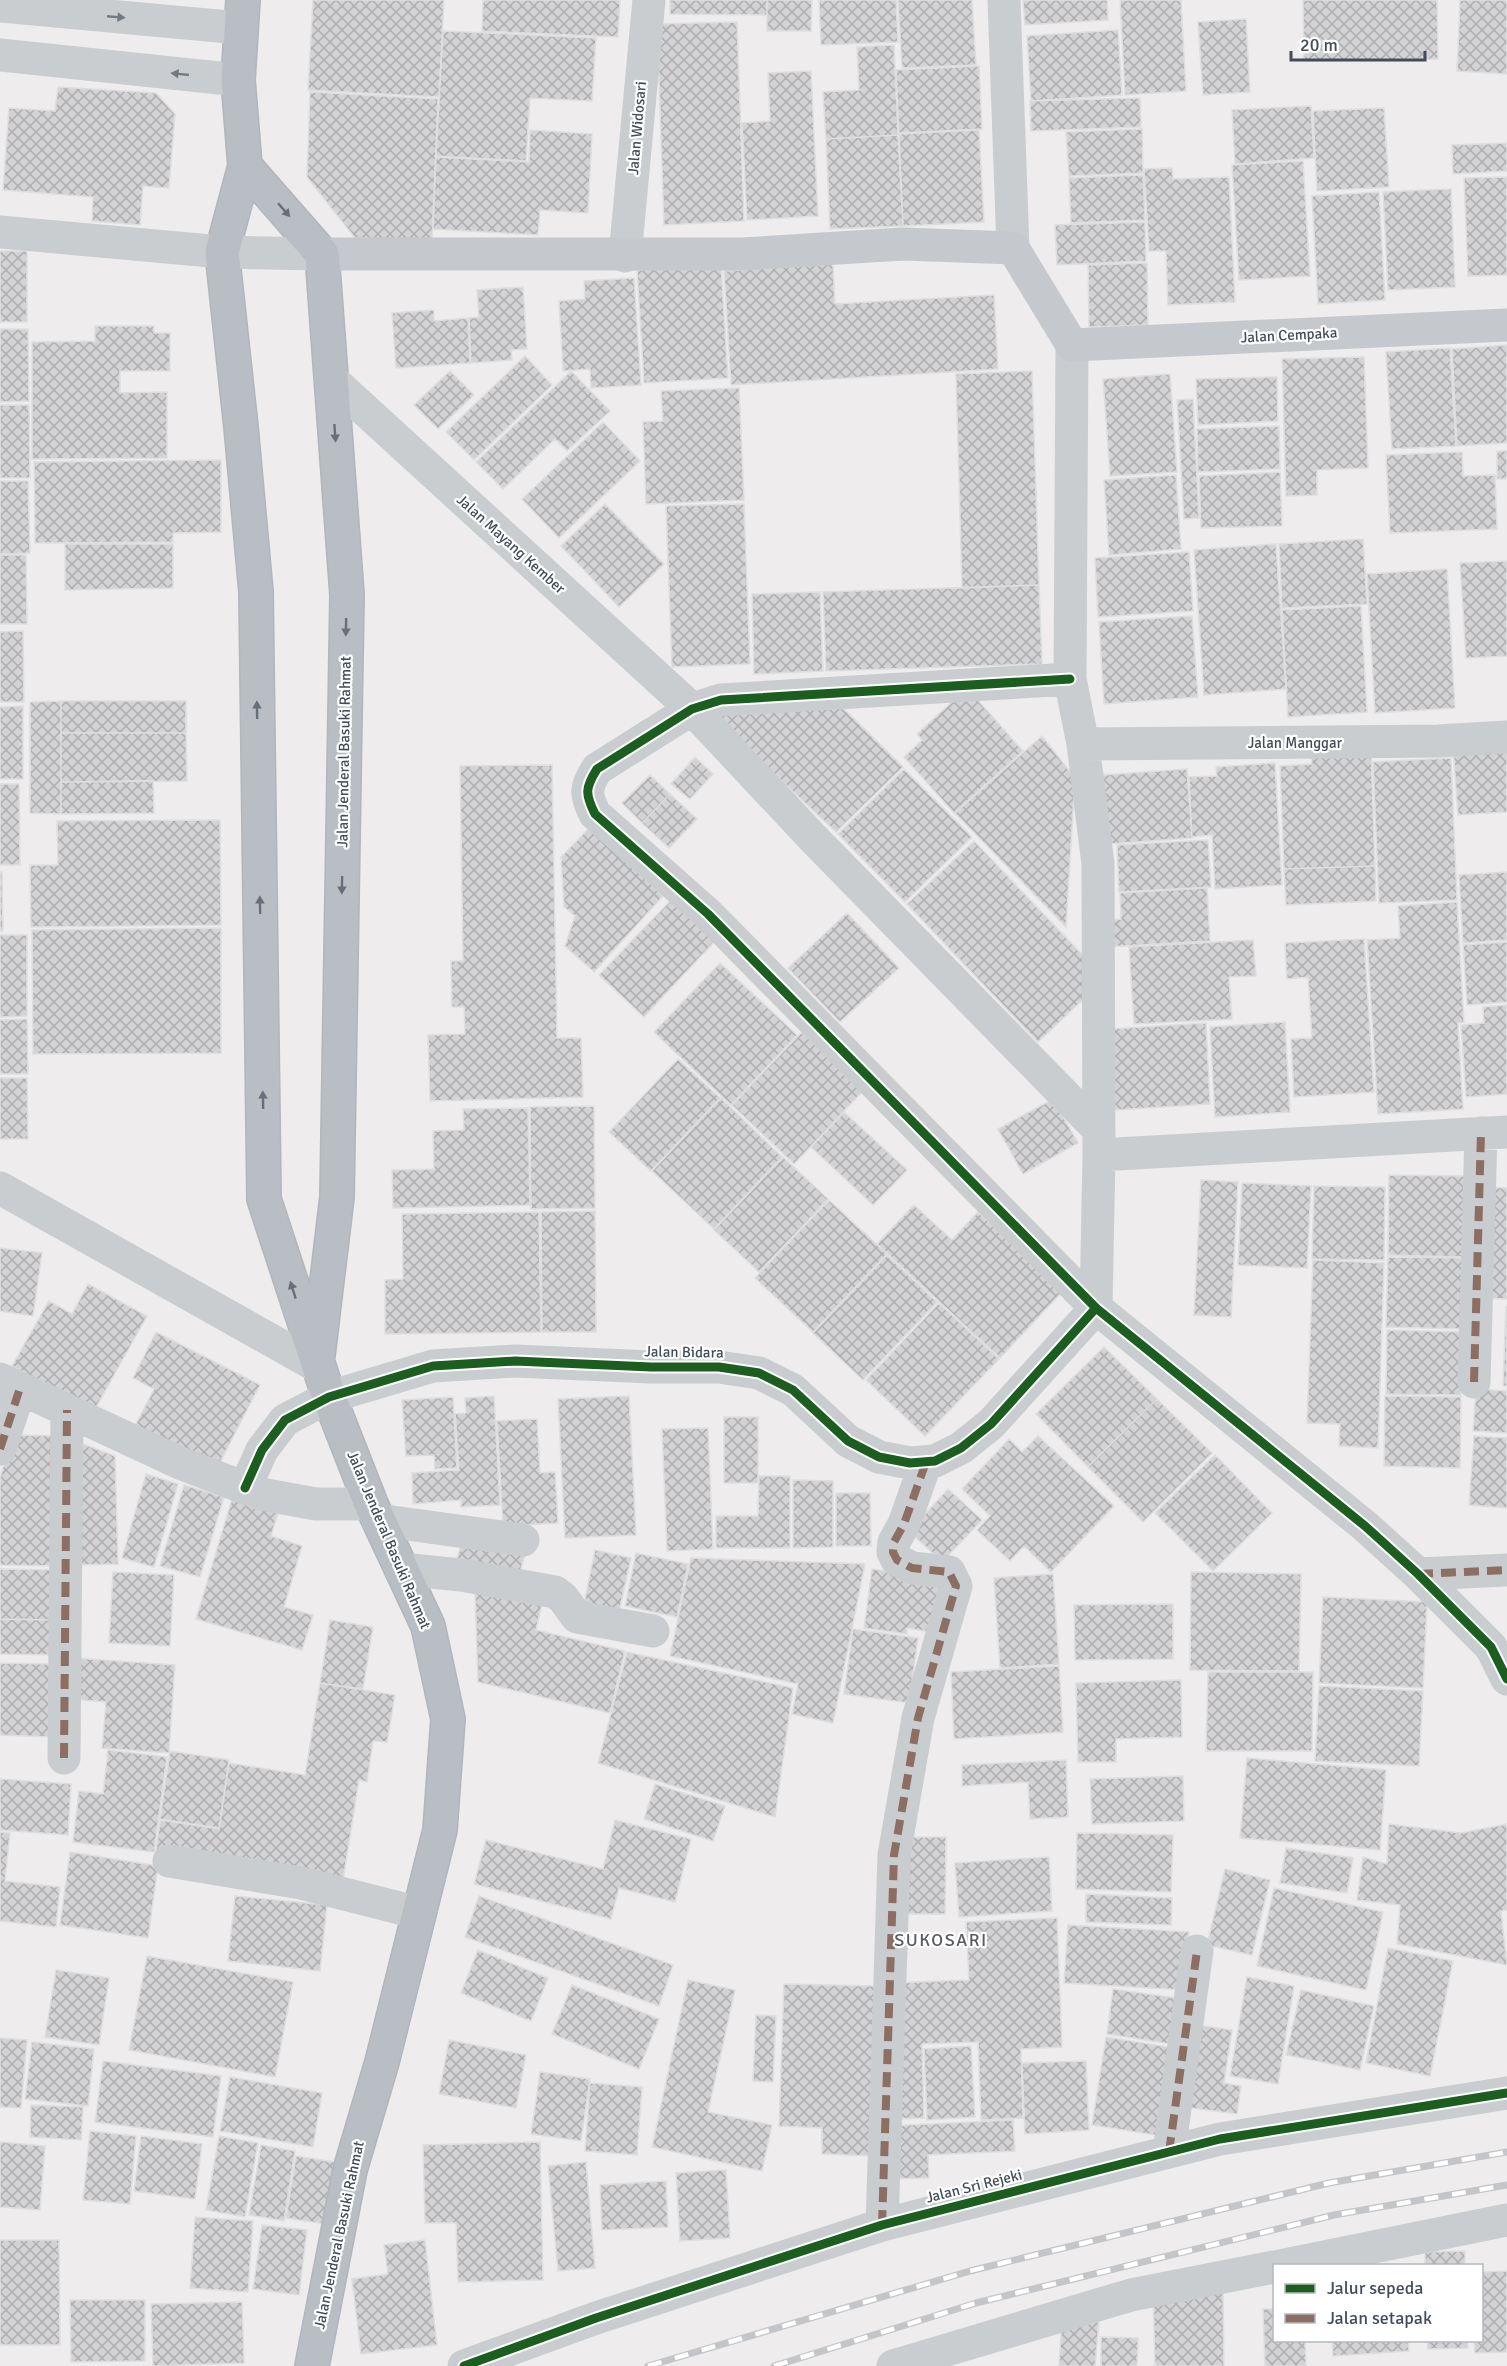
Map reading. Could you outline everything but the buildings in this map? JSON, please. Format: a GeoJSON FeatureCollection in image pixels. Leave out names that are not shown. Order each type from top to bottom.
{"type":"FeatureCollection","features":[{"type":"Feature","properties":{"kind":"highway","name":"Jalan Jenderal Basuki Rahmat"},"geometry":{"type":"LineString","coordinates":[[241,14],[238,80],[245,166],[222,252],[242,427],[256,592],[264,1199],[328,1397],[374,1512],[428,1626],[448,1719],[440,1830],[379,2070],[350,2170],[312,2366]]}},
{"type":"Feature","properties":{"kind":"highway"},"geometry":{"type":"LineString","coordinates":[[245,166],[322,254]]}},
{"type":"Feature","properties":{"kind":"highway","name":"Jalan Jenderal Basuki Rahmat"},"geometry":{"type":"LineString","coordinates":[[317,1366],[337,1197],[346,630],[346,595],[322,254]]}},
{"type":"Feature","properties":{"kind":"highway","name":"Jalan Jenderal Basuki Rahmat"},"geometry":{"type":"LineString","coordinates":[[326,2366],[370,2169],[379,2070]]}},
{"type":"Feature","properties":{"kind":"main road"},"geometry":{"type":"LineString","coordinates":[[322,254],[625,256],[743,254],[903,244],[1013,248],[1072,345]]}},
{"type":"Feature","properties":{"kind":"main road","name":"Jalan Cempaka"},"geometry":{"type":"LineString","coordinates":[[1072,345],[1507,325]]}},
{"type":"Feature","properties":{"kind":"street","name":"Jalan Widosari"},"geometry":{"type":"LineString","coordinates":[[625,256],[649,0]]}},
{"type":"Feature","properties":{"kind":"street"},"geometry":{"type":"LineString","coordinates":[[1004,0],[1013,248]]}},
{"type":"Feature","properties":{"kind":"street"},"geometry":{"type":"LineString","coordinates":[[0,6],[241,14]]}},
{"type":"Feature","properties":{"kind":"street"},"geometry":{"type":"LineString","coordinates":[[0,55],[238,80]]}},
{"type":"Feature","properties":{"kind":"street"},"geometry":{"type":"LineString","coordinates":[[0,232],[222,252],[322,254]]}},
{"type":"Feature","properties":{"kind":"street"},"geometry":{"type":"LineString","coordinates":[[1072,345],[1070,679],[1083,744],[1098,864],[1096,1308]]}},
{"type":"Feature","properties":{"kind":"street","name":"Jalan Mayang Kember"},"geometry":{"type":"LineString","coordinates":[[331,379],[692,709],[1098,1141]]}},
{"type":"Feature","properties":{"kind":"street"},"geometry":{"type":"LineString","coordinates":[[1070,679],[721,700],[692,709],[597,769],[588,783],[587,799],[595,814],[708,914],[1096,1308],[1365,1526],[1418,1574],[1491,1647],[1507,1679]]}},
{"type":"Feature","properties":{"kind":"street","name":"Jalan Manggar"},"geometry":{"type":"LineString","coordinates":[[1083,744],[1438,741],[1507,737]]}},
{"type":"Feature","properties":{"kind":"street"},"geometry":{"type":"LineString","coordinates":[[1098,1141],[1494,1133],[1474,1382]]}},
{"type":"Feature","properties":{"kind":"street"},"geometry":{"type":"LineString","coordinates":[[0,1188],[317,1366]]}},
{"type":"Feature","properties":{"kind":"street","name":"Jalan Bidara"},"geometry":{"type":"LineString","coordinates":[[245,1488],[262,1450],[285,1420],[328,1397],[433,1366],[515,1360],[651,1367],[719,1366],[759,1373],[793,1390],[848,1441],[879,1457],[910,1463],[935,1461],[961,1449],[991,1424],[1096,1308]]}},
{"type":"Feature","properties":{"kind":"street"},"geometry":{"type":"LineString","coordinates":[[0,1449],[10,1383],[180,1463],[261,1494],[374,1512],[523,1540]]}},
{"type":"Feature","properties":{"kind":"street"},"geometry":{"type":"LineString","coordinates":[[64,1758],[68,1410]]}},
{"type":"Feature","properties":{"kind":"street"},"geometry":{"type":"LineString","coordinates":[[882,2226],[894,1855],[918,1718],[956,1586],[949,1572],[912,1568],[897,1560],[893,1552],[894,1542],[904,1524],[926,1462]]}},
{"type":"Feature","properties":{"kind":"street"},"geometry":{"type":"LineString","coordinates":[[401,1569],[461,1575],[555,1593],[577,1617],[653,1631]]}},
{"type":"Feature","properties":{"kind":"street"},"geometry":{"type":"LineString","coordinates":[[1418,1574],[1507,1570]]}},
{"type":"Feature","properties":{"kind":"street"},"geometry":{"type":"LineString","coordinates":[[169,1861],[301,1883],[419,1912]]}},
{"type":"Feature","properties":{"kind":"street"},"geometry":{"type":"LineString","coordinates":[[1169,2152],[1197,1951]]}},
{"type":"Feature","properties":{"kind":"street","name":"Jalan Sri Rejeki"},"geometry":{"type":"LineString","coordinates":[[464,2366],[596,2318],[882,2226],[1220,2139],[1507,2093]]}},
{"type":"Feature","properties":{"kind":"street"},"geometry":{"type":"LineString","coordinates":[[1285,2264],[1507,2220]]}},
{"type":"Feature","properties":{"kind":"street"},"geometry":{"type":"LineString","coordinates":[[893,2366],[1131,2295],[1273,2266]]}},
{"type":"Feature","properties":{"kind":"railway"},"geometry":{"type":"LineString","coordinates":[[648,2366],[970,2271],[1329,2183],[1507,2152]]}},
{"type":"Feature","properties":{"kind":"railway"},"geometry":{"type":"LineString","coordinates":[[774,2366],[976,2303],[1334,2215],[1507,2185]]}},
{"type":"Feature","properties":{"kind":"marked path"},"geometry":{"type":"LineString","coordinates":[[1474,1382],[1481,1133]]}},
{"type":"Feature","properties":{"kind":"marked path"},"geometry":{"type":"LineString","coordinates":[[0,1449],[20,1388]]}},
{"type":"Feature","properties":{"kind":"marked path"},"geometry":{"type":"LineString","coordinates":[[64,1758],[67,1410]]}},
{"type":"Feature","properties":{"kind":"marked path"},"geometry":{"type":"LineString","coordinates":[[882,2225],[894,1855],[918,1718],[956,1586],[949,1572],[912,1568],[897,1560],[893,1552],[894,1542],[904,1524],[926,1462]]}},
{"type":"Feature","properties":{"kind":"marked path"},"geometry":{"type":"LineString","coordinates":[[1418,1574],[1507,1570]]}},
{"type":"Feature","properties":{"kind":"marked path"},"geometry":{"type":"LineString","coordinates":[[1169,2152],[1197,1951]]}},
{"type":"Feature","properties":{"kind":"cycle path"},"geometry":{"type":"LineString","coordinates":[[1070,679],[721,700],[692,709],[597,769],[588,786],[589,801],[595,814],[708,914],[1096,1308],[1365,1526],[1418,1574],[1491,1647],[1507,1679]]}},
{"type":"Feature","properties":{"kind":"cycle path"},"geometry":{"type":"LineString","coordinates":[[245,1488],[262,1450],[285,1420],[329,1397],[433,1366],[515,1361],[651,1367],[719,1367],[759,1373],[793,1390],[848,1441],[879,1457],[910,1463],[935,1461],[961,1448],[991,1424],[1096,1308]]}},
{"type":"Feature","properties":{"kind":"cycle path"},"geometry":{"type":"LineString","coordinates":[[464,2366],[596,2318],[882,2225],[1220,2139],[1507,2093]]}},
{"type":"Feature","properties":{"kind":"district","name":"SUKOSARI"},"geometry":{"type":"Point","coordinates":[941,1940]}}]}
